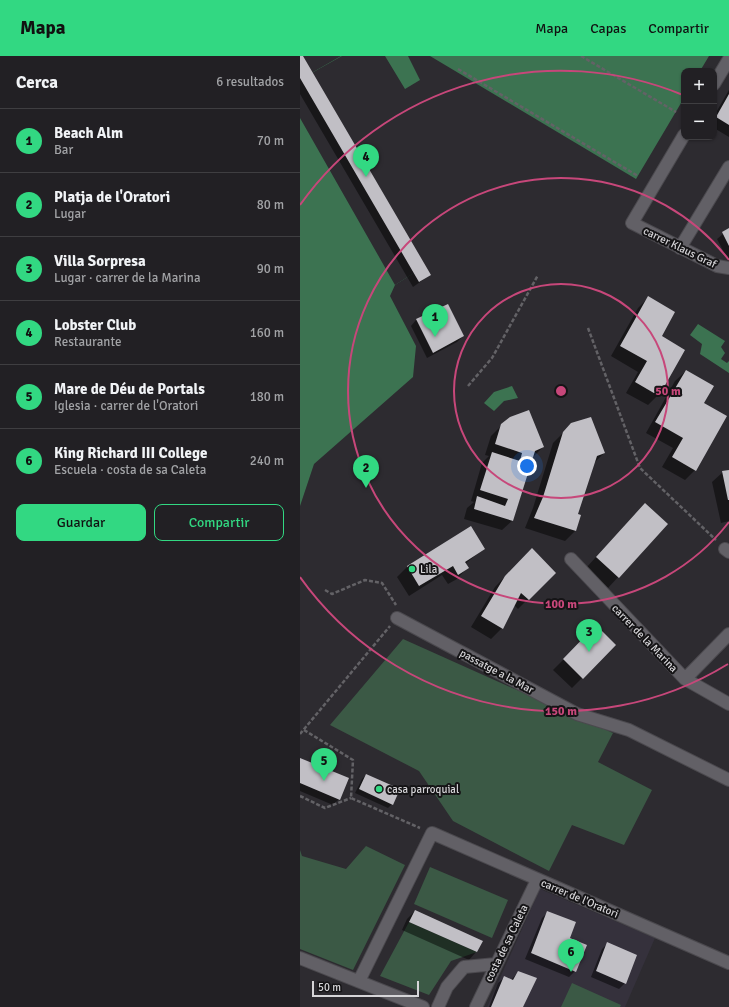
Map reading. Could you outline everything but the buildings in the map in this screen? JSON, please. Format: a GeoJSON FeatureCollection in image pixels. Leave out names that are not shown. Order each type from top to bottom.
{"type":"FeatureCollection","features":[{"type":"Feature","properties":{"kind":"street"},"geometry":{"type":"LineString","coordinates":[[717,79],[729,59]]}},
{"type":"Feature","properties":{"kind":"street","name":"carrer Klaus Graf"},"geometry":{"type":"LineString","coordinates":[[681,140],[632,223],[717,266],[729,268]]}},
{"type":"Feature","properties":{"kind":"street"},"geometry":{"type":"LineString","coordinates":[[680,248],[729,167]]}},
{"type":"Feature","properties":{"kind":"street","name":"carrer de la Marina"},"geometry":{"type":"LineString","coordinates":[[571,559],[685,679],[729,704]]}},
{"type":"Feature","properties":{"kind":"street","name":"passatge a la Mar"},"geometry":{"type":"LineString","coordinates":[[397,618],[577,714],[629,730],[729,780]]}},
{"type":"Feature","properties":{"kind":"street"},"geometry":{"type":"LineString","coordinates":[[685,679],[729,634]]}},
{"type":"Feature","properties":{"kind":"street"},"geometry":{"type":"LineString","coordinates":[[359,980],[432,833]]}},
{"type":"Feature","properties":{"kind":"street","name":"carrer de l'Oratori"},"geometry":{"type":"LineString","coordinates":[[432,833],[729,963]]}},
{"type":"Feature","properties":{"kind":"street","name":"costa de sa Caleta"},"geometry":{"type":"LineString","coordinates":[[476,1007],[537,880]]}},
{"type":"Feature","properties":{"kind":"street"},"geometry":{"type":"LineString","coordinates":[[716,957],[729,953]]}},
{"type":"Feature","properties":{"kind":"street"},"geometry":{"type":"LineString","coordinates":[[300,958],[359,980],[423,1007]]}},
{"type":"Feature","properties":{"kind":"street"},"geometry":{"type":"LineString","coordinates":[[438,1007],[447,987],[464,967],[496,964]]}},
{"type":"Feature","properties":{"kind":"path"},"geometry":{"type":"LineString","coordinates":[[581,56],[676,112]]}},
{"type":"Feature","properties":{"kind":"path"},"geometry":{"type":"LineString","coordinates":[[458,69],[638,176]]}},
{"type":"Feature","properties":{"kind":"path"},"geometry":{"type":"LineString","coordinates":[[468,386],[492,358],[538,275]]}},
{"type":"Feature","properties":{"kind":"path"},"geometry":{"type":"LineString","coordinates":[[588,328],[640,468],[727,551]]}},
{"type":"Feature","properties":{"kind":"path"},"geometry":{"type":"LineString","coordinates":[[300,734],[397,618],[399,610],[382,583],[365,580],[332,594],[325,590]]}},
{"type":"Feature","properties":{"kind":"path"},"geometry":{"type":"LineString","coordinates":[[304,730],[353,760],[351,798]]}},
{"type":"Feature","properties":{"kind":"path"},"geometry":{"type":"LineString","coordinates":[[300,796],[325,808],[351,798],[432,833]]}},
{"type":"Feature","properties":{"kind":"shaded area"},"geometry":{"type":"Polygon","coordinates":[[[300,56],[342,56],[301,79],[417,271],[395,285],[390,296],[416,346],[413,377],[314,464],[300,506],[300,56]]]}},
{"type":"Feature","properties":{"kind":"shaded area"},"geometry":{"type":"Polygon","coordinates":[[[385,56],[408,56],[420,80],[405,89],[385,56]]]}},
{"type":"Feature","properties":{"kind":"shaded area"},"geometry":{"type":"Polygon","coordinates":[[[430,56],[709,56],[702,68],[681,68],[681,103],[636,179],[430,56]]]}},
{"type":"Feature","properties":{"kind":"shaded area"},"geometry":{"type":"Polygon","coordinates":[[[698,324],[725,341],[721,347],[725,353],[721,359],[727,363],[729,361],[729,373],[700,354],[702,344],[690,335],[698,324]]]}},
{"type":"Feature","properties":{"kind":"shaded area"},"geometry":{"type":"Polygon","coordinates":[[[512,386],[518,398],[504,401],[494,411],[484,403],[494,392],[512,386]]]}},
{"type":"Feature","properties":{"kind":"shaded area"},"geometry":{"type":"Polygon","coordinates":[[[403,639],[613,733],[598,762],[652,790],[624,845],[572,825],[549,871],[453,821],[419,771],[330,725],[403,639]]]}},
{"type":"Feature","properties":{"kind":"shaded area"},"geometry":{"type":"Polygon","coordinates":[[[366,846],[405,865],[353,970],[300,949],[300,850],[302,856],[346,869],[366,846]]]}},
{"type":"Feature","properties":{"kind":"shaded area"},"geometry":{"type":"Polygon","coordinates":[[[430,867],[508,900],[492,938],[414,904],[430,867]]]}},
{"type":"Feature","properties":{"kind":"shaded area"},"geometry":{"type":"Polygon","coordinates":[[[540,889],[655,938],[625,1007],[487,1007],[540,889]]]}},
{"type":"Feature","properties":{"kind":"shaded area"},"geometry":{"type":"Polygon","coordinates":[[[409,922],[477,952],[451,961],[429,995],[380,976],[409,922]]]}},
{"type":"Feature","properties":{"kind":"shaded area"},"geometry":{"type":"Polygon","coordinates":[[[572,983],[621,1005],[620,1007],[561,1007],[572,983]]]}},
{"type":"Feature","properties":{"kind":"pier"},"geometry":{"type":"Polygon","coordinates":[[[300,56],[341,56],[301,79],[417,271],[395,285],[300,118],[300,56]]]}},
{"type":"Feature","properties":{"kind":"place","name":"Lobster Club"},"geometry":{"type":"Point","coordinates":[366,177]}},
{"type":"Feature","properties":{"kind":"place","name":"Beach Alm"},"geometry":{"type":"Point","coordinates":[435,337]}},
{"type":"Feature","properties":{"kind":"place","name":"Platja de l'Oratori"},"geometry":{"type":"Point","coordinates":[366,488]}},
{"type":"Feature","properties":{"kind":"place","name":"Lila"},"geometry":{"type":"Point","coordinates":[412,569]}},
{"type":"Feature","properties":{"kind":"place","name":"Villa Sorpresa"},"geometry":{"type":"Point","coordinates":[589,652]}},
{"type":"Feature","properties":{"kind":"place","name":"Mare de Déu de Portals"},"geometry":{"type":"Point","coordinates":[324,781]}},
{"type":"Feature","properties":{"kind":"place","name":"casa parroquial"},"geometry":{"type":"Point","coordinates":[379,789]}},
{"type":"Feature","properties":{"kind":"place","name":"King Richard III College"},"geometry":{"type":"Point","coordinates":[571,972]}}]}
